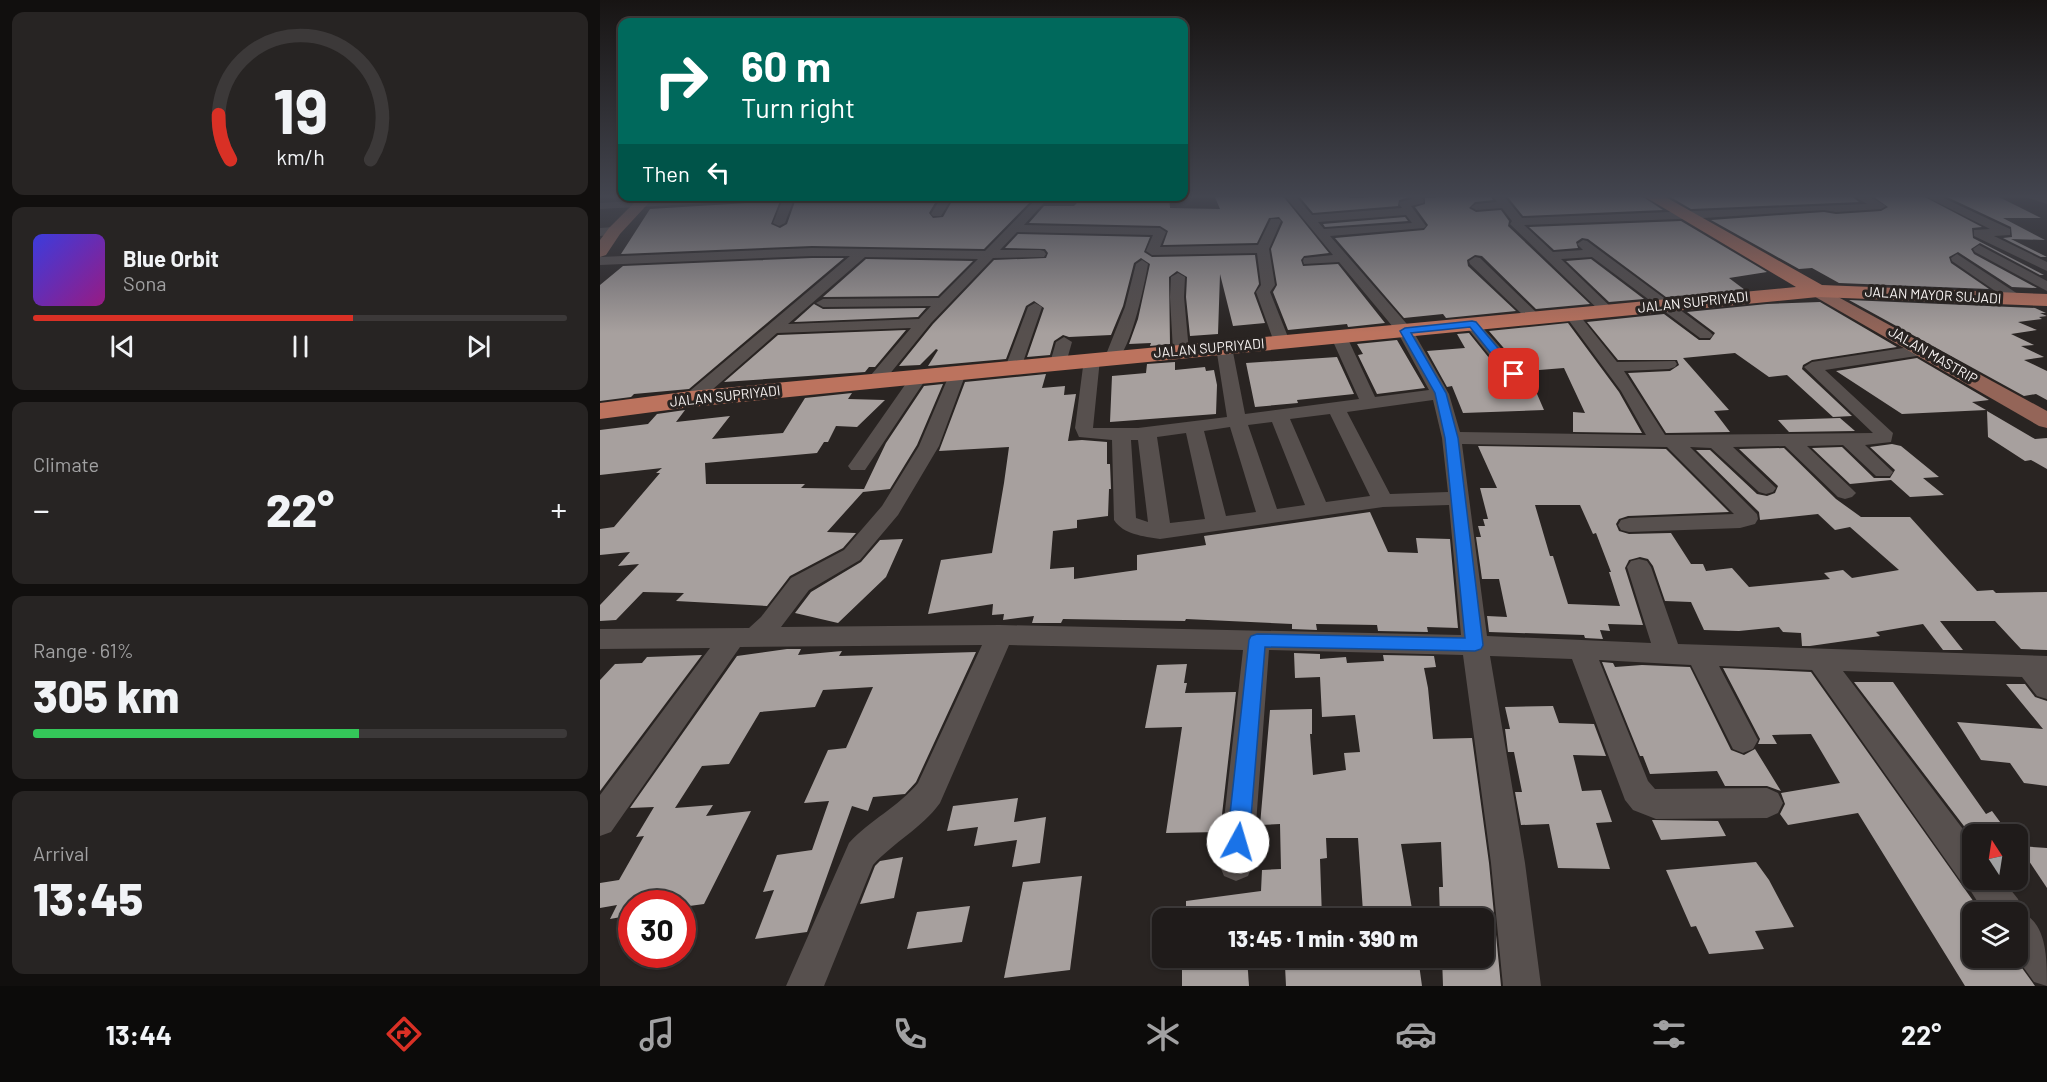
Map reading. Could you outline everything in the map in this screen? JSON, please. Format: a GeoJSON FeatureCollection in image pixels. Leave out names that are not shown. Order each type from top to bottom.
{"type":"FeatureCollection","features":[{"type":"Feature","properties":{"kind":"highway"},"geometry":{"type":"LineString","coordinates":[[1731,241],[1818,291]]}},
{"type":"Feature","properties":{"kind":"highway","name":"JALAN MAYOR SUJADI"},"geometry":{"type":"LineString","coordinates":[[1818,291],[2047,300]]}},
{"type":"Feature","properties":{"kind":"highway","name":"JALAN SUPRIYADI"},"geometry":{"type":"LineString","coordinates":[[600,411],[691,399],[1013,368],[1060,352],[1103,358],[1818,291]]}},
{"type":"Feature","properties":{"kind":"main road","name":"JALAN MASTRIP"},"geometry":{"type":"LineString","coordinates":[[1818,291],[2047,421]]}},
{"type":"Feature","properties":{"kind":"street"},"geometry":{"type":"LineString","coordinates":[[874,382],[924,323],[1001,241]]}},
{"type":"Feature","properties":{"kind":"street"},"geometry":{"type":"LineString","coordinates":[[1156,241],[1152,251],[1263,249]]}},
{"type":"Feature","properties":{"kind":"street"},"geometry":{"type":"LineString","coordinates":[[1266,241],[1263,249],[1269,285],[1263,292],[1282,342]]}},
{"type":"Feature","properties":{"kind":"street"},"geometry":{"type":"LineString","coordinates":[[1328,241],[1405,331],[1440,393],[1452,438],[1475,645],[1508,863],[1522,986]]}},
{"type":"Feature","properties":{"kind":"street"},"geometry":{"type":"LineString","coordinates":[[1535,241],[1608,311]]}},
{"type":"Feature","properties":{"kind":"street"},"geometry":{"type":"LineString","coordinates":[[1994,241],[2047,267]]}},
{"type":"Feature","properties":{"kind":"street"},"geometry":{"type":"LineString","coordinates":[[1583,244],[1705,335]]}},
{"type":"Feature","properties":{"kind":"street"},"geometry":{"type":"LineString","coordinates":[[1979,249],[2047,287]]}},
{"type":"Feature","properties":{"kind":"street"},"geometry":{"type":"LineString","coordinates":[[600,261],[812,252],[1040,254]]}},
{"type":"Feature","properties":{"kind":"street"},"geometry":{"type":"LineString","coordinates":[[691,399],[771,329],[811,303],[862,253]]}},
{"type":"Feature","properties":{"kind":"street"},"geometry":{"type":"LineString","coordinates":[[1551,256],[1595,253]]}},
{"type":"Feature","properties":{"kind":"street"},"geometry":{"type":"LineString","coordinates":[[1309,261],[1342,258]]}},
{"type":"Feature","properties":{"kind":"street"},"geometry":{"type":"LineString","coordinates":[[1957,258],[2016,299]]}},
{"type":"Feature","properties":{"kind":"street"},"geometry":{"type":"LineString","coordinates":[[1476,261],[1534,318]]}},
{"type":"Feature","properties":{"kind":"street"},"geometry":{"type":"LineString","coordinates":[[1142,264],[1132,307],[1103,358],[1084,430],[1090,434],[1147,433],[1440,393]]}},
{"type":"Feature","properties":{"kind":"street"},"geometry":{"type":"LineString","coordinates":[[1178,277],[1177,297],[1181,351]]}},
{"type":"Feature","properties":{"kind":"street"},"geometry":{"type":"LineString","coordinates":[[811,303],[944,302]]}},
{"type":"Feature","properties":{"kind":"street"},"geometry":{"type":"LineString","coordinates":[[1013,368],[1035,307]]}},
{"type":"Feature","properties":{"kind":"street"},"geometry":{"type":"LineString","coordinates":[[1571,314],[1665,440],[1746,514],[1748,519],[1629,525]]}},
{"type":"Feature","properties":{"kind":"street"},"geometry":{"type":"LineString","coordinates":[[771,329],[924,323]]}},
{"type":"Feature","properties":{"kind":"street"},"geometry":{"type":"LineString","coordinates":[[1472,324],[1514,374]]}},
{"type":"Feature","properties":{"kind":"street"},"geometry":{"type":"LineString","coordinates":[[1339,337],[1369,403]]}},
{"type":"Feature","properties":{"kind":"street"},"geometry":{"type":"LineString","coordinates":[[1224,347],[1237,421],[1269,517]]}},
{"type":"Feature","properties":{"kind":"street"},"geometry":{"type":"LineString","coordinates":[[1452,438],[1716,442],[1880,439],[1885,436],[1812,367],[1923,350]]}},
{"type":"Feature","properties":{"kind":"street"},"geometry":{"type":"LineString","coordinates":[[1612,367],[1669,363]]}},
{"type":"Feature","properties":{"kind":"street"},"geometry":{"type":"LineString","coordinates":[[600,821],[744,638],[776,617],[800,584],[852,555],[890,510],[929,446],[958,373]]}},
{"type":"Feature","properties":{"kind":"street"},"geometry":{"type":"LineString","coordinates":[[858,466],[920,376]]}},
{"type":"Feature","properties":{"kind":"street"},"geometry":{"type":"LineString","coordinates":[[1336,408],[1383,501]]}},
{"type":"Feature","properties":{"kind":"street"},"geometry":{"type":"LineString","coordinates":[[1279,415],[1318,510]]}},
{"type":"Feature","properties":{"kind":"street"},"geometry":{"type":"LineString","coordinates":[[1194,427],[1217,524]]}},
{"type":"Feature","properties":{"kind":"street"},"geometry":{"type":"LineString","coordinates":[[1147,433],[1160,532]]}},
{"type":"Feature","properties":{"kind":"street"},"geometry":{"type":"LineString","coordinates":[[1121,434],[1125,520],[1132,526],[1160,532],[1383,501],[1460,498]]}},
{"type":"Feature","properties":{"kind":"street"},"geometry":{"type":"LineString","coordinates":[[1848,440],[1883,472]]}},
{"type":"Feature","properties":{"kind":"street"},"geometry":{"type":"LineString","coordinates":[[1790,441],[1845,493]]}},
{"type":"Feature","properties":{"kind":"street"},"geometry":{"type":"LineString","coordinates":[[1716,442],[1766,488]]}},
{"type":"Feature","properties":{"kind":"street"},"geometry":{"type":"LineString","coordinates":[[1639,567],[1668,654]]}},
{"type":"Feature","properties":{"kind":"street"},"geometry":{"type":"LineString","coordinates":[[804,986],[855,863],[873,841],[918,807],[929,793],[1000,635]]}},
{"type":"Feature","properties":{"kind":"street"},"geometry":{"type":"LineString","coordinates":[[600,639],[1000,635],[1475,645],[1700,656],[2038,666],[2047,688]]}},
{"type":"Feature","properties":{"kind":"street"},"geometry":{"type":"LineString","coordinates":[[1236,864],[1257,640]]}},
{"type":"Feature","properties":{"kind":"street"},"geometry":{"type":"LineString","coordinates":[[1582,651],[1636,790],[1644,800],[1656,804],[1767,803]]}},
{"type":"Feature","properties":{"kind":"street"},"geometry":{"type":"LineString","coordinates":[[1700,656],[1743,740]]}},
{"type":"Feature","properties":{"kind":"street"},"geometry":{"type":"LineString","coordinates":[[1820,660],[1962,854]]}},
{"type":"Feature","properties":{"kind":"street"},"geometry":{"type":"LineString","coordinates":[[2028,943],[2047,969]]}},
{"type":"Feature","properties":{"kind":"building"},"geometry":{"type":"Polygon","coordinates":[[[629,241],[992,241],[984,249],[812,246],[621,254],[629,241]]]}},
{"type":"Feature","properties":{"kind":"building"},"geometry":{"type":"Polygon","coordinates":[[[1011,241],[1148,241],[1144,252],[1152,257],[1255,255],[1259,284],[1254,293],[1265,323],[1233,326],[1220,274],[1218,334],[1190,336],[1186,297],[1187,277],[1177,271],[1169,277],[1170,344],[1150,346],[1151,343],[1129,344],[1138,319],[1150,264],[1141,258],[1134,263],[1123,306],[1111,335],[1069,337],[1063,335],[1054,341],[1050,355],[1027,357],[1044,308],[1034,301],[1026,306],[1006,359],[928,366],[938,350],[936,349],[920,365],[899,366],[933,324],[994,260],[1046,258],[1048,253],[1045,249],[1005,248],[1011,241]]]}},
{"type":"Feature","properties":{"kind":"building"},"geometry":{"type":"Polygon","coordinates":[[[1164,241],[1258,241],[1257,243],[1163,245],[1164,241]]]}},
{"type":"Feature","properties":{"kind":"building"},"geometry":{"type":"Polygon","coordinates":[[[1275,241],[1319,241],[1329,253],[1304,256],[1301,260],[1303,266],[1338,264],[1385,323],[1288,330],[1273,292],[1277,285],[1271,249],[1275,241]]]}},
{"type":"Feature","properties":{"kind":"building"},"geometry":{"type":"Polygon","coordinates":[[[1338,241],[1524,241],[1590,304],[1536,309],[1482,256],[1475,255],[1467,260],[1468,266],[1516,311],[1446,318],[1443,314],[1404,318],[1338,241]]]}},
{"type":"Feature","properties":{"kind":"building"},"geometry":{"type":"Polygon","coordinates":[[[1544,241],[1577,241],[1578,248],[1554,250],[1544,241]]]}},
{"type":"Feature","properties":{"kind":"building"},"geometry":{"type":"Polygon","coordinates":[[[1591,241],[1715,241],[1767,272],[1729,278],[1745,290],[1666,297],[1591,241]]]}},
{"type":"Feature","properties":{"kind":"building"},"geometry":{"type":"Polygon","coordinates":[[[1749,241],[1979,241],[2044,275],[1980,243],[1971,249],[1974,254],[2037,288],[2012,287],[1958,252],[1949,257],[1951,263],[1989,289],[1839,283],[1812,268],[1799,269],[1749,241]]]}},
{"type":"Feature","properties":{"kind":"building"},"geometry":{"type":"Polygon","coordinates":[[[2009,241],[2015,241],[2047,257],[2041,257],[2009,241]]]}},
{"type":"Feature","properties":{"kind":"building"},"geometry":{"type":"Polygon","coordinates":[[[844,258],[689,389],[634,394],[631,397],[600,401],[600,285],[623,266],[844,258]]]}},
{"type":"Feature","properties":{"kind":"building"},"geometry":{"type":"Polygon","coordinates":[[[866,259],[973,261],[938,296],[823,297],[866,259]]]}},
{"type":"Feature","properties":{"kind":"building"},"geometry":{"type":"Polygon","coordinates":[[[1591,259],[1644,299],[1609,302],[1566,261],[1591,259]]]}},
{"type":"Feature","properties":{"kind":"building"},"geometry":{"type":"Polygon","coordinates":[[[1849,300],[2035,308],[2046,313],[2040,313],[2047,316],[2039,317],[2042,319],[2018,322],[2037,330],[2011,334],[2034,345],[2021,346],[2044,357],[2024,360],[2047,371],[2047,400],[2036,394],[2024,396],[1849,300]]]}},
{"type":"Feature","properties":{"kind":"building"},"geometry":{"type":"Polygon","coordinates":[[[1820,302],[1897,347],[1812,360],[1803,365],[1802,369],[1852,416],[1833,417],[1787,375],[1769,377],[1735,353],[1683,358],[1729,410],[1714,411],[1730,432],[1666,433],[1628,373],[1670,371],[1679,365],[1677,360],[1618,360],[1587,322],[1664,314],[1699,340],[1710,340],[1715,333],[1687,312],[1767,304],[1820,302]]]}},
{"type":"Feature","properties":{"kind":"building"},"geometry":{"type":"Polygon","coordinates":[[[814,304],[823,309],[926,308],[918,317],[794,322],[814,304]]]}},
{"type":"Feature","properties":{"kind":"building"},"geometry":{"type":"Polygon","coordinates":[[[1568,323],[1619,392],[1642,433],[1573,432],[1573,412],[1585,413],[1564,368],[1527,371],[1544,410],[1463,413],[1452,386],[1447,387],[1427,351],[1465,348],[1457,334],[1469,333],[1506,379],[1520,380],[1524,375],[1522,369],[1489,331],[1568,323]]]}},
{"type":"Feature","properties":{"kind":"building"},"geometry":{"type":"Polygon","coordinates":[[[906,330],[875,367],[869,367],[865,372],[724,382],[778,335],[906,330]]]}},
{"type":"Feature","properties":{"kind":"building"},"geometry":{"type":"Polygon","coordinates":[[[1397,340],[1425,388],[1377,394],[1358,355],[1363,354],[1357,344],[1397,340]]]}},
{"type":"Feature","properties":{"kind":"building"},"geometry":{"type":"Polygon","coordinates":[[[1337,357],[1354,394],[1255,407],[1246,363],[1337,357]]]}},
{"type":"Feature","properties":{"kind":"building"},"geometry":{"type":"Polygon","coordinates":[[[1917,358],[1989,400],[1972,402],[1986,410],[1902,414],[1836,371],[1917,358]]]}},
{"type":"Feature","properties":{"kind":"building"},"geometry":{"type":"Polygon","coordinates":[[[1175,362],[1175,370],[1205,367],[1206,371],[1214,370],[1217,385],[1216,414],[1110,422],[1112,376],[1146,373],[1147,364],[1175,362]]]}},
{"type":"Feature","properties":{"kind":"building"},"geometry":{"type":"Polygon","coordinates":[[[1046,374],[1042,388],[1065,386],[1064,395],[1076,394],[1068,441],[1107,442],[1107,464],[1110,464],[1111,489],[1109,489],[1108,516],[1077,520],[1077,528],[1053,531],[1050,569],[1074,567],[1074,579],[1137,570],[1137,555],[1206,545],[1204,536],[1370,512],[1388,552],[1418,553],[1416,538],[1450,539],[1458,628],[1427,627],[1428,632],[1378,631],[1377,625],[1316,624],[1317,630],[1292,629],[1292,624],[1186,619],[1185,621],[1063,619],[1061,623],[1032,623],[1034,616],[1003,620],[1004,614],[992,615],[993,604],[928,614],[941,560],[992,553],[1004,483],[1009,447],[939,451],[965,382],[1046,374]]]}},
{"type":"Feature","properties":{"kind":"building"},"geometry":{"type":"Polygon","coordinates":[[[943,384],[917,445],[890,489],[863,492],[827,532],[856,533],[843,548],[790,576],[767,606],[676,601],[684,593],[643,592],[616,620],[600,621],[600,605],[639,564],[618,566],[630,552],[600,555],[600,529],[614,527],[662,468],[600,475],[600,430],[648,424],[657,414],[685,410],[676,422],[730,416],[712,439],[783,433],[805,398],[852,393],[848,399],[885,400],[857,427],[836,426],[828,442],[824,442],[817,453],[705,463],[706,484],[805,484],[801,488],[864,489],[886,443],[924,386],[943,384]]]}},
{"type":"Feature","properties":{"kind":"building"},"geometry":{"type":"Polygon","coordinates":[[[1987,411],[2035,439],[2047,438],[2047,469],[2031,460],[2025,461],[1988,437],[1987,411]]]}},
{"type":"Feature","properties":{"kind":"building"},"geometry":{"type":"Polygon","coordinates":[[[1840,418],[1855,431],[1789,432],[1778,420],[1840,418]]]}},
{"type":"Feature","properties":{"kind":"building"},"geometry":{"type":"Polygon","coordinates":[[[1892,444],[1901,446],[1939,477],[1923,478],[1944,495],[1910,497],[1891,480],[1850,484],[1812,448],[1842,447],[1874,478],[1890,478],[1895,470],[1870,447],[1892,444]]]}},
{"type":"Feature","properties":{"kind":"building"},"geometry":{"type":"Polygon","coordinates":[[[1478,446],[1666,449],[1729,512],[1628,516],[1619,519],[1616,524],[1619,531],[1629,534],[1671,533],[1691,564],[1703,564],[1706,571],[1732,568],[1749,587],[1830,579],[1824,573],[1843,570],[1852,578],[1899,570],[1850,527],[1835,530],[1818,514],[1760,520],[1759,512],[1696,450],[1710,450],[1757,494],[1767,496],[1775,493],[1778,486],[1739,449],[1784,448],[1836,499],[1861,517],[1910,517],[1977,591],[2047,592],[2047,650],[2021,649],[1995,621],[1940,621],[1963,650],[1943,650],[1923,624],[1876,632],[1880,636],[1810,646],[1802,646],[1801,633],[1783,632],[1779,627],[1739,631],[1704,630],[1691,602],[1665,601],[1653,566],[1648,559],[1640,557],[1629,560],[1625,568],[1643,625],[1608,624],[1610,631],[1600,630],[1603,639],[1585,638],[1584,635],[1489,632],[1487,616],[1507,617],[1499,579],[1482,579],[1476,537],[1481,537],[1478,526],[1485,526],[1483,519],[1488,519],[1480,488],[1497,488],[1478,446]],[[1535,505],[1550,556],[1553,556],[1568,604],[1620,606],[1609,572],[1611,572],[1596,533],[1593,534],[1580,505],[1535,505]]]}},
{"type":"Feature","properties":{"kind":"building"},"geometry":{"type":"Polygon","coordinates":[[[903,539],[886,577],[838,623],[795,613],[811,592],[861,562],[880,540],[903,539]]]}},
{"type":"Feature","properties":{"kind":"building"},"geometry":{"type":"Polygon","coordinates":[[[787,649],[801,649],[798,655],[842,651],[839,656],[976,652],[916,782],[905,794],[873,797],[868,811],[852,806],[807,932],[755,939],[774,890],[763,892],[777,855],[812,850],[829,801],[804,803],[828,750],[846,748],[873,687],[823,690],[815,707],[760,712],[729,764],[702,766],[675,808],[713,805],[706,816],[751,811],[704,904],[696,905],[696,890],[618,890],[618,918],[610,919],[617,905],[600,908],[600,883],[619,880],[644,836],[636,837],[654,807],[630,808],[737,656],[787,649]]]}},
{"type":"Feature","properties":{"kind":"building"},"geometry":{"type":"Polygon","coordinates":[[[1294,653],[1320,654],[1320,659],[1346,657],[1347,663],[1384,661],[1383,655],[1434,656],[1436,667],[1424,668],[1433,739],[1472,738],[1493,908],[1440,908],[1439,887],[1443,887],[1441,842],[1401,844],[1412,908],[1363,908],[1358,838],[1326,838],[1327,858],[1320,859],[1322,908],[1186,908],[1186,901],[1261,891],[1262,870],[1281,869],[1280,824],[1260,825],[1270,710],[1312,709],[1312,734],[1310,734],[1313,775],[1346,770],[1344,753],[1360,752],[1355,715],[1322,717],[1320,677],[1295,678],[1294,653]]]}},
{"type":"Feature","properties":{"kind":"building"},"geometry":{"type":"Polygon","coordinates":[[[702,655],[600,791],[600,680],[615,664],[642,663],[647,657],[702,655]]]}},
{"type":"Feature","properties":{"kind":"building"},"geometry":{"type":"Polygon","coordinates":[[[1602,662],[1613,663],[1615,667],[1642,665],[1690,667],[1731,750],[1744,755],[1755,749],[1781,791],[1767,786],[1725,786],[1717,771],[1650,774],[1643,756],[1640,756],[1602,662]]]}},
{"type":"Feature","properties":{"kind":"building"},"geometry":{"type":"Polygon","coordinates":[[[1187,664],[1185,693],[1236,692],[1220,832],[1166,833],[1182,727],[1145,728],[1157,665],[1187,664]]]}},
{"type":"Feature","properties":{"kind":"building"},"geometry":{"type":"Polygon","coordinates":[[[1723,668],[1811,672],[1962,885],[1962,890],[1965,890],[1974,902],[1962,902],[1962,968],[2022,968],[2035,986],[1965,986],[1858,813],[1788,825],[1780,814],[1785,804],[1781,793],[1840,783],[1811,734],[1772,735],[1777,744],[1758,744],[1760,739],[1723,668]]]}},
{"type":"Feature","properties":{"kind":"building"},"geometry":{"type":"Polygon","coordinates":[[[1854,682],[1893,682],[1986,814],[1992,811],[2002,824],[1962,824],[1854,682]]]}},
{"type":"Feature","properties":{"kind":"building"},"geometry":{"type":"Polygon","coordinates":[[[2006,684],[2025,684],[2035,697],[2047,701],[2047,786],[2024,783],[2010,763],[1981,760],[1957,722],[2043,729],[2006,684]]]}},
{"type":"Feature","properties":{"kind":"building"},"geometry":{"type":"Polygon","coordinates":[[[1553,706],[1559,723],[1594,724],[1606,756],[1573,755],[1582,791],[1601,790],[1612,822],[1596,823],[1610,869],[1558,868],[1549,824],[1521,825],[1515,792],[1522,792],[1514,752],[1508,752],[1505,729],[1510,729],[1505,707],[1553,706]]]}},
{"type":"Feature","properties":{"kind":"building"},"geometry":{"type":"Polygon","coordinates":[[[1018,798],[1014,822],[1046,817],[1040,863],[1012,867],[1017,840],[974,846],[978,827],[947,831],[953,806],[1018,798]]]}},
{"type":"Feature","properties":{"kind":"building"},"geometry":{"type":"Polygon","coordinates":[[[1652,820],[1718,821],[1726,836],[1661,840],[1652,820]]]}},
{"type":"Feature","properties":{"kind":"building"},"geometry":{"type":"Polygon","coordinates":[[[2028,847],[2047,848],[2047,888],[2028,860],[2028,847]]]}},
{"type":"Feature","properties":{"kind":"building"},"geometry":{"type":"Polygon","coordinates":[[[903,857],[894,898],[860,904],[875,866],[880,861],[903,857]]]}},
{"type":"Feature","properties":{"kind":"building"},"geometry":{"type":"Polygon","coordinates":[[[1756,862],[1769,880],[1794,927],[1755,931],[1764,949],[1709,954],[1696,926],[1691,927],[1666,870],[1756,862]]]}},
{"type":"Feature","properties":{"kind":"building"},"geometry":{"type":"Polygon","coordinates":[[[1082,876],[1070,970],[1004,978],[1023,882],[1082,876]]]}},
{"type":"Feature","properties":{"kind":"building"},"geometry":{"type":"Polygon","coordinates":[[[970,906],[962,942],[907,949],[917,912],[970,906]]]}},
{"type":"Feature","properties":{"kind":"building"},"geometry":{"type":"Polygon","coordinates":[[[1494,914],[1501,986],[1443,986],[1442,968],[1494,968],[1494,914]]]}},
{"type":"Feature","properties":{"kind":"building"},"geometry":{"type":"Polygon","coordinates":[[[1182,968],[1248,968],[1249,986],[1182,986],[1182,968]]]}},
{"type":"Feature","properties":{"kind":"building"},"geometry":{"type":"Polygon","coordinates":[[[1285,968],[1420,968],[1422,986],[1286,986],[1285,968]]]}},
{"type":"Feature","properties":{"kind":"route"},"geometry":{"type":"LineString","coordinates":[[1238,842],[1257,640],[1475,645],[1452,438],[1440,393],[1405,331],[1472,324],[1514,374]]}}]}
